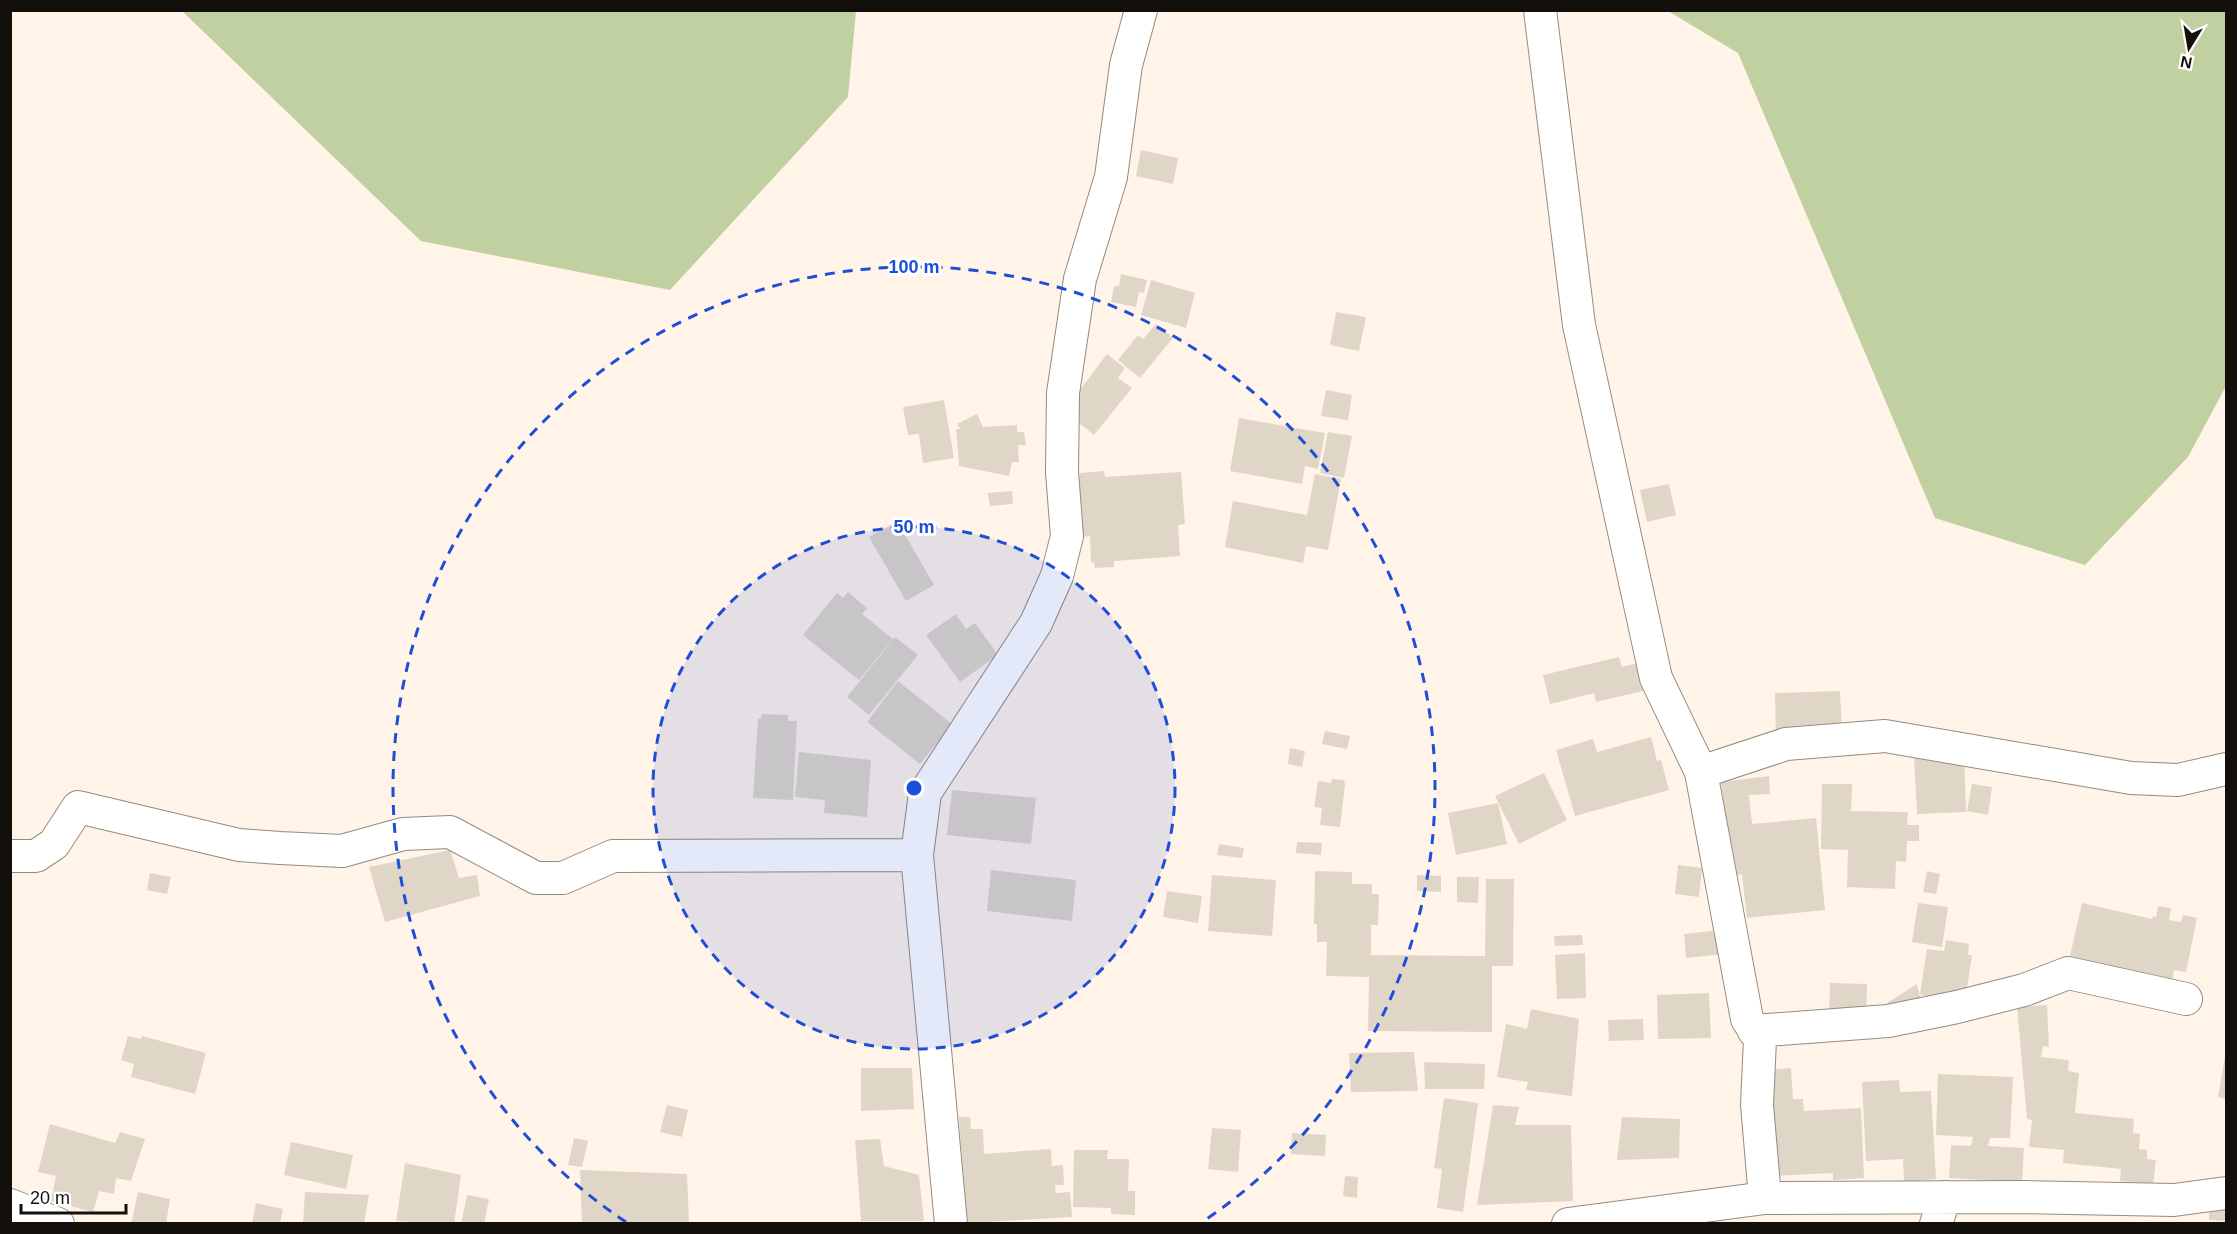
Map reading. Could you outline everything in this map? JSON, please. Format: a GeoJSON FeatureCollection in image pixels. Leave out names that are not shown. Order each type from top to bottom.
{"type":"FeatureCollection","features":[{"type":"Feature","properties":{"kind":"street"},"geometry":{"type":"LineString","coordinates":[[951,1224],[917,855],[925,793],[1036,623],[1057,576],[1067,536],[1062,472],[1063,393],[1066,370],[1080,279],[1111,177],[1126,65],[1141,10]]}},
{"type":"Feature","properties":{"kind":"street"},"geometry":{"type":"LineString","coordinates":[[1540,10],[1579,325],[1656,678],[1701,772],[1747,1019],[1760,1039],[1757,1105],[1765,1197]]}},
{"type":"Feature","properties":{"kind":"street"},"geometry":{"type":"LineString","coordinates":[[1701,772],[1786,744],[1885,736],[2131,778],[2178,780],[2226,769]]}},
{"type":"Feature","properties":{"kind":"street"},"geometry":{"type":"LineString","coordinates":[[10,856],[36,856],[54,844],[78,807],[239,845],[280,848],[342,851],[403,834],[450,832],[536,878],[563,878],[613,856],[917,855]]}},
{"type":"Feature","properties":{"kind":"street"},"geometry":{"type":"LineString","coordinates":[[1754,1031],[1888,1021],[2024,990],[2068,973],[2186,999]]}},
{"type":"Feature","properties":{"kind":"street"},"geometry":{"type":"LineString","coordinates":[[1568,1224],[1765,1197],[1941,1210],[2174,1200],[2226,1193]]}},
{"type":"Feature","properties":{"kind":"street"},"geometry":{"type":"LineString","coordinates":[[10,1205],[58,1224]]}},
{"type":"Feature","properties":{"kind":"green space"},"geometry":{"type":"Polygon","coordinates":[[[182,11],[856,11],[848,97],[670,290],[421,241],[182,11]]]}},
{"type":"Feature","properties":{"kind":"green space"},"geometry":{"type":"Polygon","coordinates":[[[1668,11],[2226,11],[2226,386],[2188,457],[2085,565],[1935,518],[1738,53],[1668,11]]]}},
{"type":"Feature","properties":{"kind":"building"},"geometry":{"type":"Polygon","coordinates":[[[1141,150],[1178,158],[1173,184],[1136,176],[1141,150]]]}},
{"type":"Feature","properties":{"kind":"building"},"geometry":{"type":"Polygon","coordinates":[[[1121,274],[1147,280],[1144,293],[1139,292],[1136,307],[1111,302],[1114,286],[1119,286],[1121,274]]]}},
{"type":"Feature","properties":{"kind":"building"},"geometry":{"type":"Polygon","coordinates":[[[1151,280],[1195,293],[1186,328],[1141,315],[1151,280]]]}},
{"type":"Feature","properties":{"kind":"building"},"geometry":{"type":"Polygon","coordinates":[[[1336,312],[1366,317],[1359,351],[1330,345],[1336,312]]]}},
{"type":"Feature","properties":{"kind":"building"},"geometry":{"type":"Polygon","coordinates":[[[1156,324],[1173,338],[1140,378],[1118,360],[1138,335],[1143,339],[1156,324]]]}},
{"type":"Feature","properties":{"kind":"building"},"geometry":{"type":"Polygon","coordinates":[[[1107,354],[1125,368],[1118,378],[1132,388],[1094,435],[1074,419],[1077,394],[1107,354]]]}},
{"type":"Feature","properties":{"kind":"building"},"geometry":{"type":"Polygon","coordinates":[[[1326,390],[1352,395],[1348,420],[1321,416],[1326,390]]]}},
{"type":"Feature","properties":{"kind":"building"},"geometry":{"type":"Polygon","coordinates":[[[944,400],[954,458],[923,463],[919,434],[908,435],[903,407],[944,400]]]}},
{"type":"Feature","properties":{"kind":"building"},"geometry":{"type":"Polygon","coordinates":[[[977,414],[983,427],[1017,425],[1017,432],[1024,432],[1026,445],[1018,445],[1019,462],[1012,462],[1009,476],[959,466],[956,429],[960,429],[957,424],[977,414]]]}},
{"type":"Feature","properties":{"kind":"building"},"geometry":{"type":"Polygon","coordinates":[[[1239,418],[1325,433],[1318,469],[1305,466],[1302,484],[1230,471],[1239,418]]]}},
{"type":"Feature","properties":{"kind":"building"},"geometry":{"type":"Polygon","coordinates":[[[1328,432],[1352,436],[1344,478],[1320,473],[1328,432]]]}},
{"type":"Feature","properties":{"kind":"building"},"geometry":{"type":"Polygon","coordinates":[[[1104,471],[1105,477],[1181,472],[1185,524],[1178,525],[1180,556],[1114,561],[1114,567],[1095,568],[1094,562],[1091,563],[1090,536],[1083,537],[1079,478],[1080,473],[1104,471]]]}},
{"type":"Feature","properties":{"kind":"building"},"geometry":{"type":"Polygon","coordinates":[[[1315,474],[1341,479],[1328,550],[1306,546],[1303,563],[1225,547],[1233,501],[1307,515],[1315,474]]]}},
{"type":"Feature","properties":{"kind":"building"},"geometry":{"type":"Polygon","coordinates":[[[1669,484],[1676,515],[1647,522],[1640,490],[1669,484]]]}},
{"type":"Feature","properties":{"kind":"building"},"geometry":{"type":"Polygon","coordinates":[[[1012,491],[1013,504],[990,506],[988,493],[1012,491]]]}},
{"type":"Feature","properties":{"kind":"building"},"geometry":{"type":"Polygon","coordinates":[[[897,521],[934,585],[906,601],[869,537],[897,521]]]}},
{"type":"Feature","properties":{"kind":"building"},"geometry":{"type":"Polygon","coordinates":[[[848,592],[867,608],[862,614],[893,639],[859,680],[803,635],[837,593],[843,598],[848,592]]]}},
{"type":"Feature","properties":{"kind":"building"},"geometry":{"type":"Polygon","coordinates":[[[956,614],[966,629],[975,623],[998,655],[960,682],[926,635],[956,614]]]}},
{"type":"Feature","properties":{"kind":"building"},"geometry":{"type":"Polygon","coordinates":[[[895,637],[918,655],[869,715],[847,697],[895,637]]]}},
{"type":"Feature","properties":{"kind":"building"},"geometry":{"type":"Polygon","coordinates":[[[1619,657],[1622,667],[1645,661],[1651,689],[1596,702],[1594,693],[1550,704],[1543,675],[1619,657]]]}},
{"type":"Feature","properties":{"kind":"building"},"geometry":{"type":"Polygon","coordinates":[[[898,681],[952,724],[920,764],[867,722],[898,681]]]}},
{"type":"Feature","properties":{"kind":"building"},"geometry":{"type":"Polygon","coordinates":[[[1840,691],[1842,734],[1776,736],[1775,693],[1840,691]]]}},
{"type":"Feature","properties":{"kind":"building"},"geometry":{"type":"Polygon","coordinates":[[[762,714],[788,715],[788,721],[797,721],[793,800],[753,798],[758,719],[761,719],[762,714]]]}},
{"type":"Feature","properties":{"kind":"building"},"geometry":{"type":"Polygon","coordinates":[[[1325,731],[1350,736],[1347,749],[1322,744],[1325,731]]]}},
{"type":"Feature","properties":{"kind":"building"},"geometry":{"type":"Polygon","coordinates":[[[1651,737],[1657,761],[1661,760],[1669,790],[1575,816],[1556,750],[1593,739],[1597,752],[1651,737]]]}},
{"type":"Feature","properties":{"kind":"building"},"geometry":{"type":"Polygon","coordinates":[[[1290,748],[1305,751],[1302,767],[1288,764],[1290,748]]]}},
{"type":"Feature","properties":{"kind":"building"},"geometry":{"type":"Polygon","coordinates":[[[799,752],[871,760],[867,817],[824,813],[825,800],[795,797],[799,752]]]}},
{"type":"Feature","properties":{"kind":"building"},"geometry":{"type":"Polygon","coordinates":[[[1964,754],[1966,812],[1917,814],[1914,756],[1964,754]]]}},
{"type":"Feature","properties":{"kind":"building"},"geometry":{"type":"Polygon","coordinates":[[[1544,773],[1567,820],[1519,844],[1495,796],[1544,773]]]}},
{"type":"Feature","properties":{"kind":"building"},"geometry":{"type":"Polygon","coordinates":[[[1769,776],[1770,794],[1749,795],[1752,824],[1816,818],[1825,910],[1747,918],[1742,874],[1731,876],[1721,782],[1769,776]]]}},
{"type":"Feature","properties":{"kind":"building"},"geometry":{"type":"Polygon","coordinates":[[[1332,779],[1344,780],[1345,784],[1340,827],[1320,825],[1322,808],[1314,807],[1318,781],[1331,783],[1332,779]]]}},
{"type":"Feature","properties":{"kind":"building"},"geometry":{"type":"Polygon","coordinates":[[[1822,784],[1852,784],[1851,811],[1908,812],[1907,825],[1919,825],[1919,841],[1907,841],[1906,862],[1896,861],[1895,889],[1847,887],[1848,850],[1821,849],[1822,784]]]}},
{"type":"Feature","properties":{"kind":"building"},"geometry":{"type":"Polygon","coordinates":[[[1972,784],[1992,787],[1988,815],[1967,811],[1972,784]]]}},
{"type":"Feature","properties":{"kind":"building"},"geometry":{"type":"Polygon","coordinates":[[[952,790],[1036,798],[1031,844],[947,835],[952,790]]]}},
{"type":"Feature","properties":{"kind":"building"},"geometry":{"type":"Polygon","coordinates":[[[1498,803],[1507,844],[1456,855],[1448,813],[1498,803]]]}},
{"type":"Feature","properties":{"kind":"building"},"geometry":{"type":"Polygon","coordinates":[[[1297,842],[1322,843],[1321,855],[1296,853],[1297,842]]]}},
{"type":"Feature","properties":{"kind":"building"},"geometry":{"type":"Polygon","coordinates":[[[1219,844],[1244,848],[1242,858],[1217,855],[1219,844]]]}},
{"type":"Feature","properties":{"kind":"building"},"geometry":{"type":"Polygon","coordinates":[[[450,850],[459,878],[477,875],[480,896],[385,922],[369,867],[450,850]]]}},
{"type":"Feature","properties":{"kind":"building"},"geometry":{"type":"Polygon","coordinates":[[[1678,865],[1702,868],[1699,897],[1675,894],[1678,865]]]}},
{"type":"Feature","properties":{"kind":"building"},"geometry":{"type":"Polygon","coordinates":[[[991,870],[1076,880],[1072,921],[987,911],[991,870]]]}},
{"type":"Feature","properties":{"kind":"building"},"geometry":{"type":"Polygon","coordinates":[[[1315,871],[1352,872],[1352,884],[1372,884],[1372,894],[1379,894],[1378,925],[1371,925],[1371,955],[1485,956],[1486,879],[1514,879],[1513,966],[1492,966],[1492,1032],[1368,1031],[1369,977],[1326,976],[1327,942],[1317,942],[1317,924],[1314,924],[1315,871]]]}},
{"type":"Feature","properties":{"kind":"building"},"geometry":{"type":"Polygon","coordinates":[[[1927,871],[1940,874],[1936,894],[1923,892],[1927,871]]]}},
{"type":"Feature","properties":{"kind":"building"},"geometry":{"type":"Polygon","coordinates":[[[150,873],[171,877],[167,894],[147,890],[150,873]]]}},
{"type":"Feature","properties":{"kind":"building"},"geometry":{"type":"Polygon","coordinates":[[[1212,875],[1276,880],[1272,936],[1208,931],[1212,875]]]}},
{"type":"Feature","properties":{"kind":"building"},"geometry":{"type":"Polygon","coordinates":[[[1417,875],[1441,876],[1441,892],[1417,891],[1417,875]]]}},
{"type":"Feature","properties":{"kind":"building"},"geometry":{"type":"Polygon","coordinates":[[[1457,877],[1479,877],[1478,903],[1457,902],[1457,877]]]}},
{"type":"Feature","properties":{"kind":"building"},"geometry":{"type":"Polygon","coordinates":[[[1167,891],[1202,896],[1198,923],[1163,917],[1167,891]]]}},
{"type":"Feature","properties":{"kind":"building"},"geometry":{"type":"Polygon","coordinates":[[[1918,903],[1948,907],[1942,947],[1912,942],[1918,903]]]}},
{"type":"Feature","properties":{"kind":"building"},"geometry":{"type":"Polygon","coordinates":[[[2082,903],[2152,919],[2153,916],[2156,917],[2158,906],[2171,908],[2169,920],[2181,922],[2183,915],[2197,918],[2186,972],[2174,970],[2171,986],[2068,965],[2082,903]]]}},
{"type":"Feature","properties":{"kind":"building"},"geometry":{"type":"Polygon","coordinates":[[[1721,930],[1724,954],[1686,958],[1684,934],[1721,930]]]}},
{"type":"Feature","properties":{"kind":"building"},"geometry":{"type":"Polygon","coordinates":[[[1582,935],[1583,945],[1555,946],[1554,936],[1582,935]]]}},
{"type":"Feature","properties":{"kind":"building"},"geometry":{"type":"Polygon","coordinates":[[[1946,940],[1969,944],[1968,955],[1972,955],[1965,1001],[1920,995],[1927,949],[1944,951],[1946,940]]]}},
{"type":"Feature","properties":{"kind":"building"},"geometry":{"type":"Polygon","coordinates":[[[1585,953],[1586,998],[1557,999],[1555,955],[1585,953]]]}},
{"type":"Feature","properties":{"kind":"building"},"geometry":{"type":"Polygon","coordinates":[[[1830,983],[1867,984],[1866,1016],[1829,1016],[1830,983]]]}},
{"type":"Feature","properties":{"kind":"building"},"geometry":{"type":"Polygon","coordinates":[[[1917,984],[1922,1005],[1889,1014],[1887,1003],[1917,984]]]}},
{"type":"Feature","properties":{"kind":"building"},"geometry":{"type":"Polygon","coordinates":[[[1709,993],[1711,1038],[1658,1039],[1657,995],[1709,993]]]}},
{"type":"Feature","properties":{"kind":"building"},"geometry":{"type":"Polygon","coordinates":[[[2047,1005],[2049,1047],[2043,1046],[2041,1057],[2069,1060],[2068,1071],[2079,1073],[2075,1113],[2134,1119],[2133,1133],[2140,1134],[2139,1149],[2147,1150],[2147,1159],[2156,1160],[2153,1185],[2120,1181],[2121,1169],[2063,1163],[2064,1150],[2029,1147],[2032,1120],[2027,1119],[2017,1007],[2047,1005]]]}},
{"type":"Feature","properties":{"kind":"building"},"geometry":{"type":"Polygon","coordinates":[[[1531,1009],[1579,1019],[1572,1096],[1526,1090],[1528,1082],[1497,1077],[1506,1024],[1527,1029],[1531,1009]]]}},
{"type":"Feature","properties":{"kind":"building"},"geometry":{"type":"Polygon","coordinates":[[[1643,1019],[1644,1040],[1609,1041],[1608,1020],[1643,1019]]]}},
{"type":"Feature","properties":{"kind":"building"},"geometry":{"type":"Polygon","coordinates":[[[128,1036],[141,1039],[142,1036],[206,1053],[195,1094],[131,1077],[134,1064],[121,1060],[128,1036]]]}},
{"type":"Feature","properties":{"kind":"building"},"geometry":{"type":"Polygon","coordinates":[[[1414,1052],[1418,1091],[1351,1092],[1349,1053],[1414,1052]]]}},
{"type":"Feature","properties":{"kind":"building"},"geometry":{"type":"Polygon","coordinates":[[[2226,1057],[2226,1099],[2218,1097],[2226,1057]]]}},
{"type":"Feature","properties":{"kind":"building"},"geometry":{"type":"Polygon","coordinates":[[[1424,1062],[1485,1064],[1484,1089],[1425,1089],[1424,1062]]]}},
{"type":"Feature","properties":{"kind":"building"},"geometry":{"type":"Polygon","coordinates":[[[861,1068],[912,1068],[914,1109],[861,1111],[861,1068]]]}},
{"type":"Feature","properties":{"kind":"building"},"geometry":{"type":"Polygon","coordinates":[[[1791,1068],[1793,1099],[1803,1099],[1804,1111],[1861,1108],[1864,1178],[1833,1180],[1833,1173],[1771,1176],[1768,1070],[1791,1068]]]}},
{"type":"Feature","properties":{"kind":"building"},"geometry":{"type":"Polygon","coordinates":[[[1938,1074],[2013,1077],[2010,1138],[1990,1138],[1988,1146],[2024,1148],[2022,1182],[1949,1178],[1951,1145],[1971,1146],[1973,1137],[1936,1135],[1938,1074]]]}},
{"type":"Feature","properties":{"kind":"building"},"geometry":{"type":"Polygon","coordinates":[[[1899,1080],[1900,1092],[1931,1091],[1936,1179],[1904,1182],[1903,1159],[1866,1161],[1862,1082],[1899,1080]]]}},
{"type":"Feature","properties":{"kind":"building"},"geometry":{"type":"Polygon","coordinates":[[[1444,1098],[1478,1103],[1463,1212],[1437,1208],[1442,1169],[1434,1168],[1444,1098]]]}},
{"type":"Feature","properties":{"kind":"building"},"geometry":{"type":"Polygon","coordinates":[[[667,1105],[688,1110],[682,1137],[660,1132],[667,1105]]]}},
{"type":"Feature","properties":{"kind":"building"},"geometry":{"type":"Polygon","coordinates":[[[1493,1105],[1519,1107],[1515,1125],[1571,1125],[1573,1201],[1477,1205],[1493,1105]]]}},
{"type":"Feature","properties":{"kind":"building"},"geometry":{"type":"Polygon","coordinates":[[[959,1117],[970,1117],[971,1129],[983,1129],[984,1154],[1051,1149],[1052,1166],[1063,1165],[1064,1185],[1055,1185],[1056,1193],[1070,1192],[1072,1217],[966,1223],[959,1117]]]}},
{"type":"Feature","properties":{"kind":"building"},"geometry":{"type":"Polygon","coordinates":[[[1622,1117],[1680,1119],[1679,1158],[1617,1160],[1622,1117]]]}},
{"type":"Feature","properties":{"kind":"building"},"geometry":{"type":"Polygon","coordinates":[[[50,1124],[115,1143],[120,1132],[145,1139],[131,1181],[116,1178],[114,1194],[99,1191],[93,1212],[51,1201],[56,1176],[38,1172],[50,1124]]]}},
{"type":"Feature","properties":{"kind":"building"},"geometry":{"type":"Polygon","coordinates":[[[1212,1128],[1241,1130],[1238,1172],[1208,1169],[1212,1128]]]}},
{"type":"Feature","properties":{"kind":"building"},"geometry":{"type":"Polygon","coordinates":[[[1292,1133],[1326,1135],[1325,1156],[1291,1154],[1292,1133]]]}},
{"type":"Feature","properties":{"kind":"building"},"geometry":{"type":"Polygon","coordinates":[[[574,1138],[588,1141],[582,1167],[568,1165],[574,1138]]]}},
{"type":"Feature","properties":{"kind":"building"},"geometry":{"type":"Polygon","coordinates":[[[880,1139],[884,1166],[919,1175],[924,1221],[861,1221],[855,1140],[880,1139]]]}},
{"type":"Feature","properties":{"kind":"building"},"geometry":{"type":"Polygon","coordinates":[[[291,1142],[353,1155],[346,1189],[284,1175],[291,1142]]]}},
{"type":"Feature","properties":{"kind":"building"},"geometry":{"type":"Polygon","coordinates":[[[1074,1150],[1108,1150],[1107,1159],[1129,1159],[1128,1191],[1135,1191],[1135,1215],[1111,1214],[1111,1208],[1073,1207],[1074,1150]]]}},
{"type":"Feature","properties":{"kind":"building"},"geometry":{"type":"Polygon","coordinates":[[[405,1163],[461,1175],[454,1224],[396,1221],[405,1163]]]}},
{"type":"Feature","properties":{"kind":"building"},"geometry":{"type":"Polygon","coordinates":[[[580,1170],[687,1174],[689,1224],[582,1224],[580,1170]]]}},
{"type":"Feature","properties":{"kind":"building"},"geometry":{"type":"Polygon","coordinates":[[[1345,1176],[1358,1177],[1357,1198],[1343,1196],[1345,1176]]]}},
{"type":"Feature","properties":{"kind":"building"},"geometry":{"type":"Polygon","coordinates":[[[138,1192],[170,1199],[166,1224],[131,1224],[138,1192]]]}},
{"type":"Feature","properties":{"kind":"building"},"geometry":{"type":"Polygon","coordinates":[[[305,1192],[369,1195],[364,1224],[303,1224],[305,1192]]]}},
{"type":"Feature","properties":{"kind":"building"},"geometry":{"type":"Polygon","coordinates":[[[467,1195],[489,1199],[484,1224],[461,1224],[467,1195]]]}},
{"type":"Feature","properties":{"kind":"building"},"geometry":{"type":"Polygon","coordinates":[[[256,1203],[283,1209],[280,1224],[252,1224],[256,1203]]]}},
{"type":"Feature","properties":{"kind":"building"},"geometry":{"type":"Polygon","coordinates":[[[2209,1205],[2226,1206],[2226,1221],[2209,1220],[2209,1205]]]}}]}
